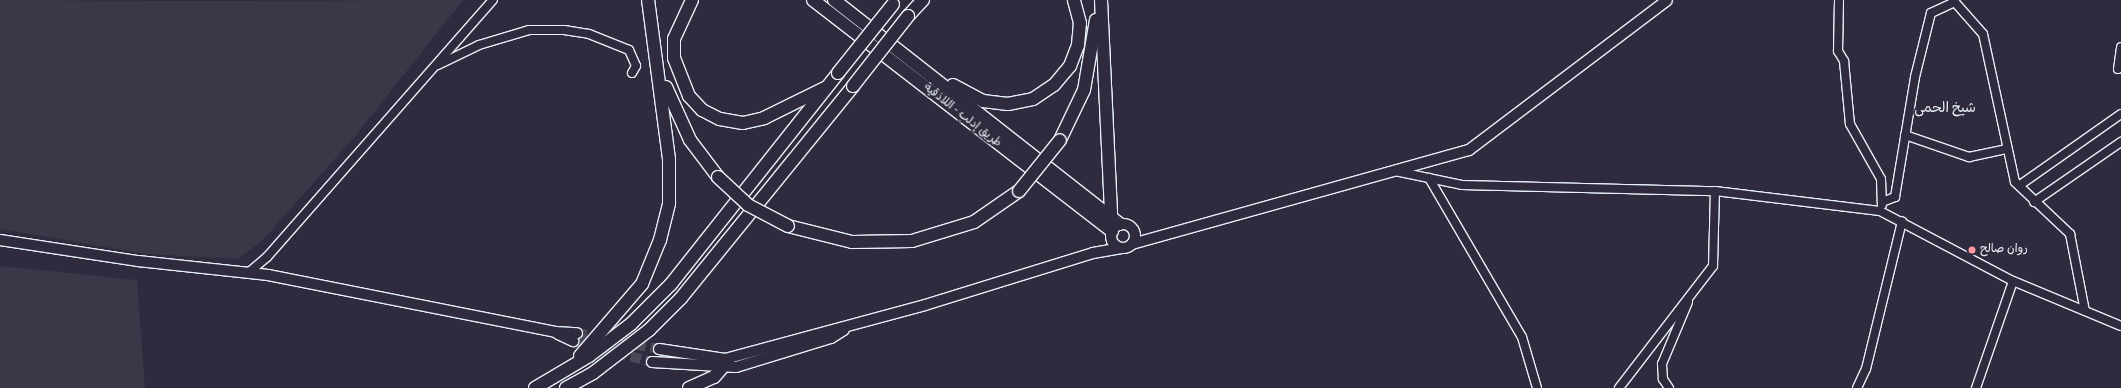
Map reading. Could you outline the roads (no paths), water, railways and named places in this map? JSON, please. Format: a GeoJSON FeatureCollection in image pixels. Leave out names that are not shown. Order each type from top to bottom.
{"type":"FeatureCollection","features":[{"type":"Feature","properties":{"kind":"highway"},"geometry":{"type":"LineString","coordinates":[[648,0],[655,35],[676,116],[718,178],[748,205],[788,226],[852,242],[912,241],[974,222],[1019,191],[1060,140],[1084,90],[1100,0]]}},
{"type":"Feature","properties":{"kind":"highway"},"geometry":{"type":"LineString","coordinates":[[692,0],[674,39],[674,58],[688,96],[702,110],[720,119],[743,123],[764,118],[829,85]]}},
{"type":"Feature","properties":{"kind":"highway","name":"طريق إدلب - اللاذقية"},"geometry":{"type":"LineString","coordinates":[[834,0],[909,60],[1111,214],[1114,231]]}},
{"type":"Feature","properties":{"kind":"highway"},"geometry":{"type":"LineString","coordinates":[[566,388],[593,373],[649,330],[681,298],[921,0]]}},
{"type":"Feature","properties":{"kind":"highway"},"geometry":{"type":"LineString","coordinates":[[909,60],[983,101],[1008,104],[1033,99],[1054,85],[1070,66],[1078,45],[1080,23],[1074,0]]}},
{"type":"Feature","properties":{"kind":"highway"},"geometry":{"type":"LineString","coordinates":[[1100,0],[1111,214]]}},
{"type":"Feature","properties":{"kind":"highway"},"geometry":{"type":"LineString","coordinates":[[535,388],[631,324],[671,284],[895,1]]}},
{"type":"Feature","properties":{"kind":"highway","name":"طريق إدلب - اللاذقية"},"geometry":{"type":"LineString","coordinates":[[814,2],[1114,231]]}},
{"type":"Feature","properties":{"kind":"highway"},"geometry":{"type":"LineString","coordinates":[[570,366],[613,322],[642,284],[660,240],[668,203],[670,174],[655,35]]}},
{"type":"Feature","properties":{"kind":"highway"},"geometry":{"type":"LineString","coordinates":[[689,388],[714,377],[723,364]]}},
{"type":"Feature","properties":{"kind":"main road"},"geometry":{"type":"LineString","coordinates":[[652,362],[723,364],[831,338],[849,326],[1093,253],[1127,246],[1469,150],[1667,0]]}},
{"type":"Feature","properties":{"kind":"main road"},"geometry":{"type":"LineString","coordinates":[[1093,253],[1114,231],[1133,228],[1159,236]]}},
{"type":"Feature","properties":{"kind":"main road"},"geometry":{"type":"LineString","coordinates":[[1127,246],[1135,235],[1133,228]]}},
{"type":"Feature","properties":{"kind":"main road"},"geometry":{"type":"LineString","coordinates":[[1114,231],[1114,244],[1127,246]]}},
{"type":"Feature","properties":{"kind":"main road"},"geometry":{"type":"LineString","coordinates":[[0,240],[138,262],[248,273],[575,337]]}},
{"type":"Feature","properties":{"kind":"main road"},"geometry":{"type":"LineString","coordinates":[[659,349],[723,364]]}},
{"type":"Feature","properties":{"kind":"street"},"geometry":{"type":"LineString","coordinates":[[248,273],[267,257],[493,0]]}},
{"type":"Feature","properties":{"kind":"street"},"geometry":{"type":"LineString","coordinates":[[1839,0],[1838,51],[1844,61],[1850,124],[1881,179],[1882,212]]}},
{"type":"Feature","properties":{"kind":"street"},"geometry":{"type":"LineString","coordinates":[[1882,202],[1895,197],[1915,77],[1931,12],[1954,1],[1982,34],[2015,182],[2020,185],[2034,202],[2070,234],[2085,311]]}},
{"type":"Feature","properties":{"kind":"street"},"geometry":{"type":"LineString","coordinates":[[434,67],[478,45],[529,30],[564,30],[589,34],[629,50],[636,66],[632,73]]}},
{"type":"Feature","properties":{"kind":"street"},"geometry":{"type":"LineString","coordinates":[[2118,69],[2121,47]]}},
{"type":"Feature","properties":{"kind":"street"},"geometry":{"type":"LineString","coordinates":[[2020,185],[2121,114]]}},
{"type":"Feature","properties":{"kind":"street"},"geometry":{"type":"LineString","coordinates":[[1905,135],[1969,157],[2007,149]]}},
{"type":"Feature","properties":{"kind":"street"},"geometry":{"type":"LineString","coordinates":[[2034,202],[2121,142]]}},
{"type":"Feature","properties":{"kind":"street"},"geometry":{"type":"LineString","coordinates":[[1395,172],[1462,185],[1715,191],[1882,212],[1902,221],[2013,281],[2121,326]]}},
{"type":"Feature","properties":{"kind":"street"},"geometry":{"type":"LineString","coordinates":[[1430,178],[1522,337],[1537,388]]}},
{"type":"Feature","properties":{"kind":"street"},"geometry":{"type":"LineString","coordinates":[[1619,388],[1713,266],[1715,191]]}},
{"type":"Feature","properties":{"kind":"street"},"geometry":{"type":"LineString","coordinates":[[1858,388],[1866,369],[1902,221]]}},
{"type":"Feature","properties":{"kind":"street"},"geometry":{"type":"LineString","coordinates":[[1976,388],[2013,281]]}},
{"type":"Feature","properties":{"kind":"street"},"geometry":{"type":"LineString","coordinates":[[1669,388],[1663,379],[1662,364],[1691,294]]}},
{"type":"Feature","properties":{"kind":"tunnel"},"geometry":{"type":"LineString","coordinates":[[577,333],[659,349]]}},
{"type":"Feature","properties":{"kind":"tunnel"},"geometry":{"type":"LineString","coordinates":[[573,341],[652,362]]}},
{"type":"Feature","properties":{"kind":"place","name":"روان صالح"},"geometry":{"type":"Point","coordinates":[1972,250]}},
{"type":"Feature","properties":{"kind":"district","name":"شيخ الحمى"},"geometry":{"type":"Point","coordinates":[1945,109]}}]}
